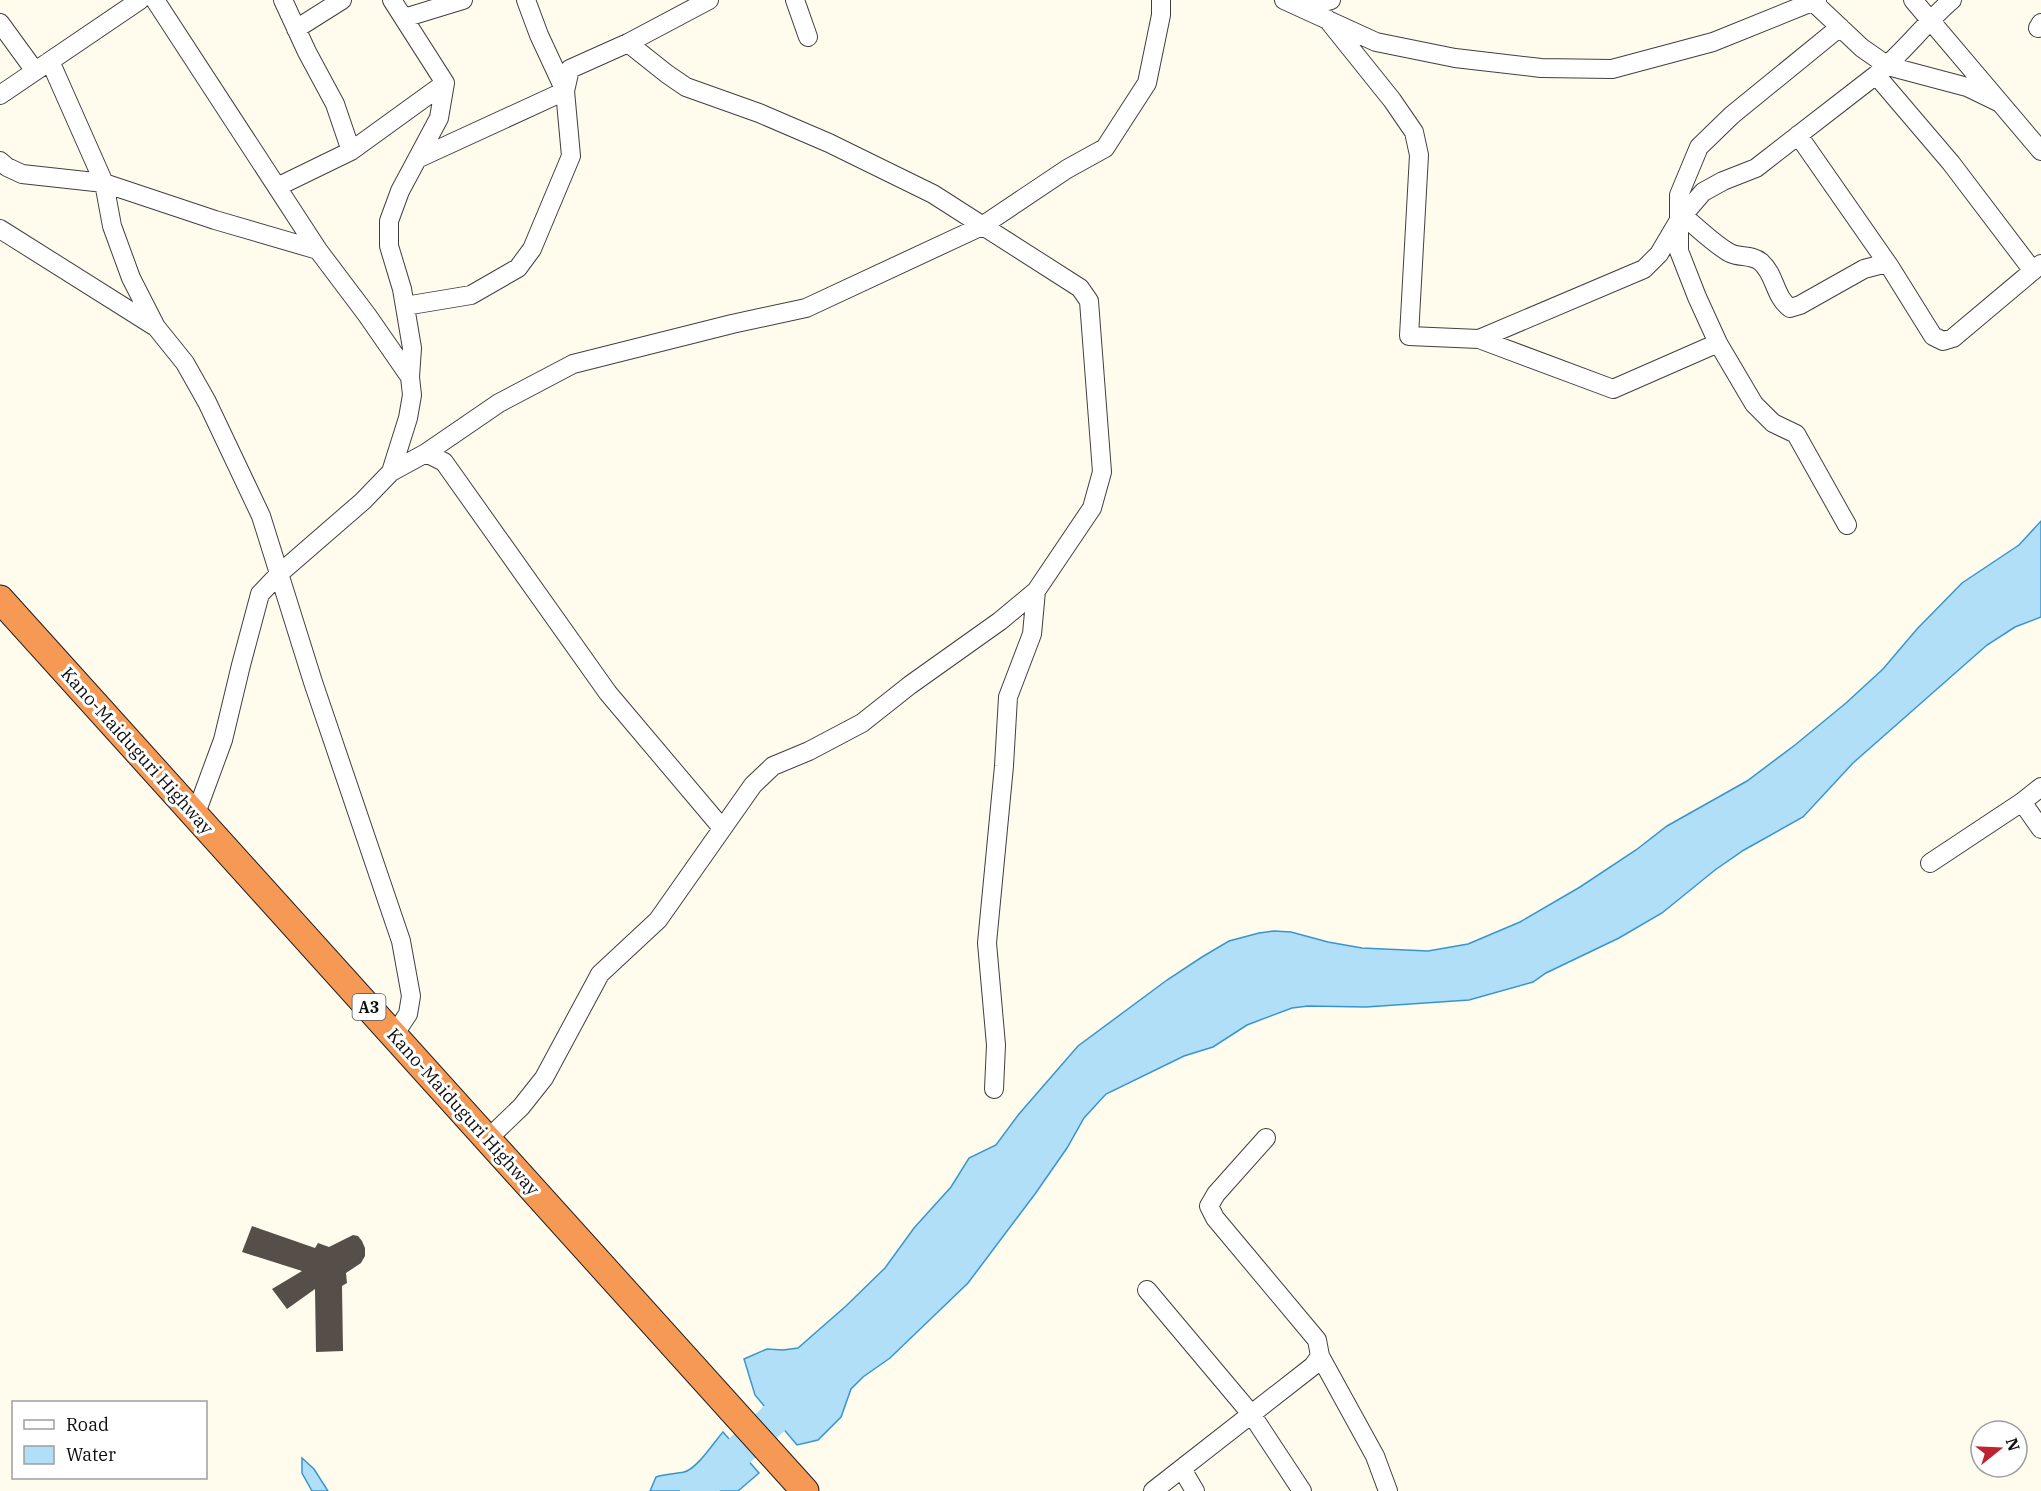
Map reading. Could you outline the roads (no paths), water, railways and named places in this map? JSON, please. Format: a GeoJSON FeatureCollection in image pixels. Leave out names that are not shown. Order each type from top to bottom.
{"type":"FeatureCollection","features":[{"type":"Feature","properties":{"kind":"highway","name":"Kano-Maiduguri Highway"},"geometry":{"type":"LineString","coordinates":[[0,599],[805,1491]]}},
{"type":"Feature","properties":{"kind":"street"},"geometry":{"type":"LineString","coordinates":[[0,95],[140,0]]}},
{"type":"Feature","properties":{"kind":"street"},"geometry":{"type":"LineString","coordinates":[[155,0],[318,250],[410,376]]}},
{"type":"Feature","properties":{"kind":"street"},"geometry":{"type":"LineString","coordinates":[[283,0],[335,104],[351,152]]}},
{"type":"Feature","properties":{"kind":"street"},"geometry":{"type":"LineString","coordinates":[[296,29],[342,0]]}},
{"type":"Feature","properties":{"kind":"street"},"geometry":{"type":"LineString","coordinates":[[391,472],[408,418],[412,395],[410,376],[412,348],[405,306],[389,246],[389,221],[400,191],[439,118],[445,83],[392,0]]}},
{"type":"Feature","properties":{"kind":"street"},"geometry":{"type":"LineString","coordinates":[[404,18],[463,0]]}},
{"type":"Feature","properties":{"kind":"street"},"geometry":{"type":"LineString","coordinates":[[526,0],[539,35],[566,91]]}},
{"type":"Feature","properties":{"kind":"street"},"geometry":{"type":"LineString","coordinates":[[405,306],[471,296],[518,268],[532,249],[571,156],[566,91],[570,69],[628,43],[709,0]]}},
{"type":"Feature","properties":{"kind":"street"},"geometry":{"type":"LineString","coordinates":[[795,0],[808,37]]}},
{"type":"Feature","properties":{"kind":"street"},"geometry":{"type":"LineString","coordinates":[[195,816],[224,740],[260,594],[280,573],[363,501],[391,472],[426,453],[499,403],[573,364],[721,326],[806,308],[981,226],[1067,169],[1105,148],[1147,82],[1161,15],[1161,0]]}},
{"type":"Feature","properties":{"kind":"street"},"geometry":{"type":"LineString","coordinates":[[1284,0],[1376,42],[1455,58],[1541,68],[1612,69],[1713,42],[1814,1],[1882,70],[1951,163],[2037,267],[1953,338],[1943,341],[1933,336],[1890,267],[1798,135]]}},
{"type":"Feature","properties":{"kind":"street"},"geometry":{"type":"LineString","coordinates":[[1302,8],[1331,0]]}},
{"type":"Feature","properties":{"kind":"street"},"geometry":{"type":"LineString","coordinates":[[1913,0],[2041,151]]}},
{"type":"Feature","properties":{"kind":"street"},"geometry":{"type":"LineString","coordinates":[[1479,339],[1644,269],[1659,254],[1681,218],[1703,192],[1756,168],[1882,70],[1929,20],[1952,0]]}},
{"type":"Feature","properties":{"kind":"street"},"geometry":{"type":"LineString","coordinates":[[1327,19],[1392,100],[1414,132],[1419,155],[1409,336],[1479,339],[1613,388],[1718,342]]}},
{"type":"Feature","properties":{"kind":"street"},"geometry":{"type":"LineString","coordinates":[[0,23],[35,71]]}},
{"type":"Feature","properties":{"kind":"street"},"geometry":{"type":"LineString","coordinates":[[1840,27],[1732,115],[1699,147],[1679,195],[1681,218],[1679,251],[1718,342],[1754,404],[1773,423],[1796,434],[1847,525]]}},
{"type":"Feature","properties":{"kind":"street"},"geometry":{"type":"LineString","coordinates":[[485,1136],[496,1131],[521,1107],[543,1078],[600,974],[658,920],[753,784],[773,766],[809,751],[862,723],[910,685],[1000,621],[1036,591],[1092,508],[1102,472],[1089,301],[1080,288],[933,194],[829,143],[759,113],[687,87],[628,43]]}},
{"type":"Feature","properties":{"kind":"street"},"geometry":{"type":"LineString","coordinates":[[50,61],[104,183],[112,226],[131,278],[156,327],[185,363],[207,402],[261,516],[313,682],[401,941],[411,996],[408,1014],[394,1035]]}},
{"type":"Feature","properties":{"kind":"street"},"geometry":{"type":"LineString","coordinates":[[1882,70],[1967,87],[1998,102]]}},
{"type":"Feature","properties":{"kind":"street"},"geometry":{"type":"LineString","coordinates":[[277,187],[351,152],[445,83]]}},
{"type":"Feature","properties":{"kind":"street"},"geometry":{"type":"LineString","coordinates":[[417,159],[566,91]]}},
{"type":"Feature","properties":{"kind":"street"},"geometry":{"type":"LineString","coordinates":[[0,161],[22,174],[104,183],[215,220],[318,250]]}},
{"type":"Feature","properties":{"kind":"street"},"geometry":{"type":"LineString","coordinates":[[1681,218],[1730,253],[1750,256],[1761,262],[1772,278],[1780,302],[1790,308],[1800,305],[1864,269],[1883,264],[1890,267]]}},
{"type":"Feature","properties":{"kind":"street"},"geometry":{"type":"LineString","coordinates":[[0,229],[156,327]]}},
{"type":"Feature","properties":{"kind":"street"},"geometry":{"type":"LineString","coordinates":[[426,453],[444,462],[608,693],[722,828]]}},
{"type":"Feature","properties":{"kind":"street"},"geometry":{"type":"LineString","coordinates":[[994,1089],[996,1045],[987,944],[1004,766],[1008,697],[1032,634],[1036,591]]}},
{"type":"Feature","properties":{"kind":"street"},"geometry":{"type":"LineString","coordinates":[[1930,863],[2041,787]]}},
{"type":"Feature","properties":{"kind":"street"},"geometry":{"type":"LineString","coordinates":[[2022,802],[2041,829]]}},
{"type":"Feature","properties":{"kind":"street"},"geometry":{"type":"LineString","coordinates":[[1266,1138],[1216,1194],[1209,1206],[1215,1218],[1317,1340],[1320,1356],[1375,1456],[1388,1491]]}},
{"type":"Feature","properties":{"kind":"street"},"geometry":{"type":"LineString","coordinates":[[1147,1290],[1252,1415],[1302,1491]]}},
{"type":"Feature","properties":{"kind":"street"},"geometry":{"type":"LineString","coordinates":[[1153,1491],[1313,1366],[1320,1356]]}},
{"type":"Feature","properties":{"kind":"street"},"geometry":{"type":"LineString","coordinates":[[1182,1469],[1195,1491]]}},
{"type":"Feature","properties":{"kind":"water"},"geometry":{"type":"Polygon","coordinates":[[[2041,521],[2041,617],[2015,627],[1987,645],[1853,763],[1803,817],[1744,850],[1715,870],[1662,913],[1619,938],[1546,973],[1533,982],[1469,1000],[1366,1007],[1292,1008],[1247,1025],[1213,1047],[1184,1056],[1106,1094],[1084,1118],[1067,1148],[1035,1194],[968,1283],[890,1358],[863,1377],[851,1389],[841,1417],[818,1440],[797,1445],[755,1395],[744,1359],[767,1349],[798,1348],[846,1306],[885,1268],[914,1228],[951,1187],[969,1158],[996,1145],[1019,1114],[1078,1046],[1167,980],[1229,941],[1259,933],[1291,932],[1362,948],[1428,951],[1468,944],[1520,922],[1580,887],[1636,850],[1667,826],[1747,781],[1795,745],[1883,669],[1917,629],[1962,583],[2019,545],[2041,521]]]}},
{"type":"Feature","properties":{"kind":"water"},"geometry":{"type":"Polygon","coordinates":[[[723,1432],[759,1473],[738,1491],[650,1491],[656,1477],[684,1472],[694,1466],[723,1432]]]}},
{"type":"Feature","properties":{"kind":"water"},"geometry":{"type":"Polygon","coordinates":[[[302,1458],[314,1469],[328,1491],[312,1491],[302,1473],[302,1458]]]}},
{"type":"Feature","properties":{"kind":"waterway"},"geometry":{"type":"LineString","coordinates":[[696,1491],[805,1390]]}}]}
